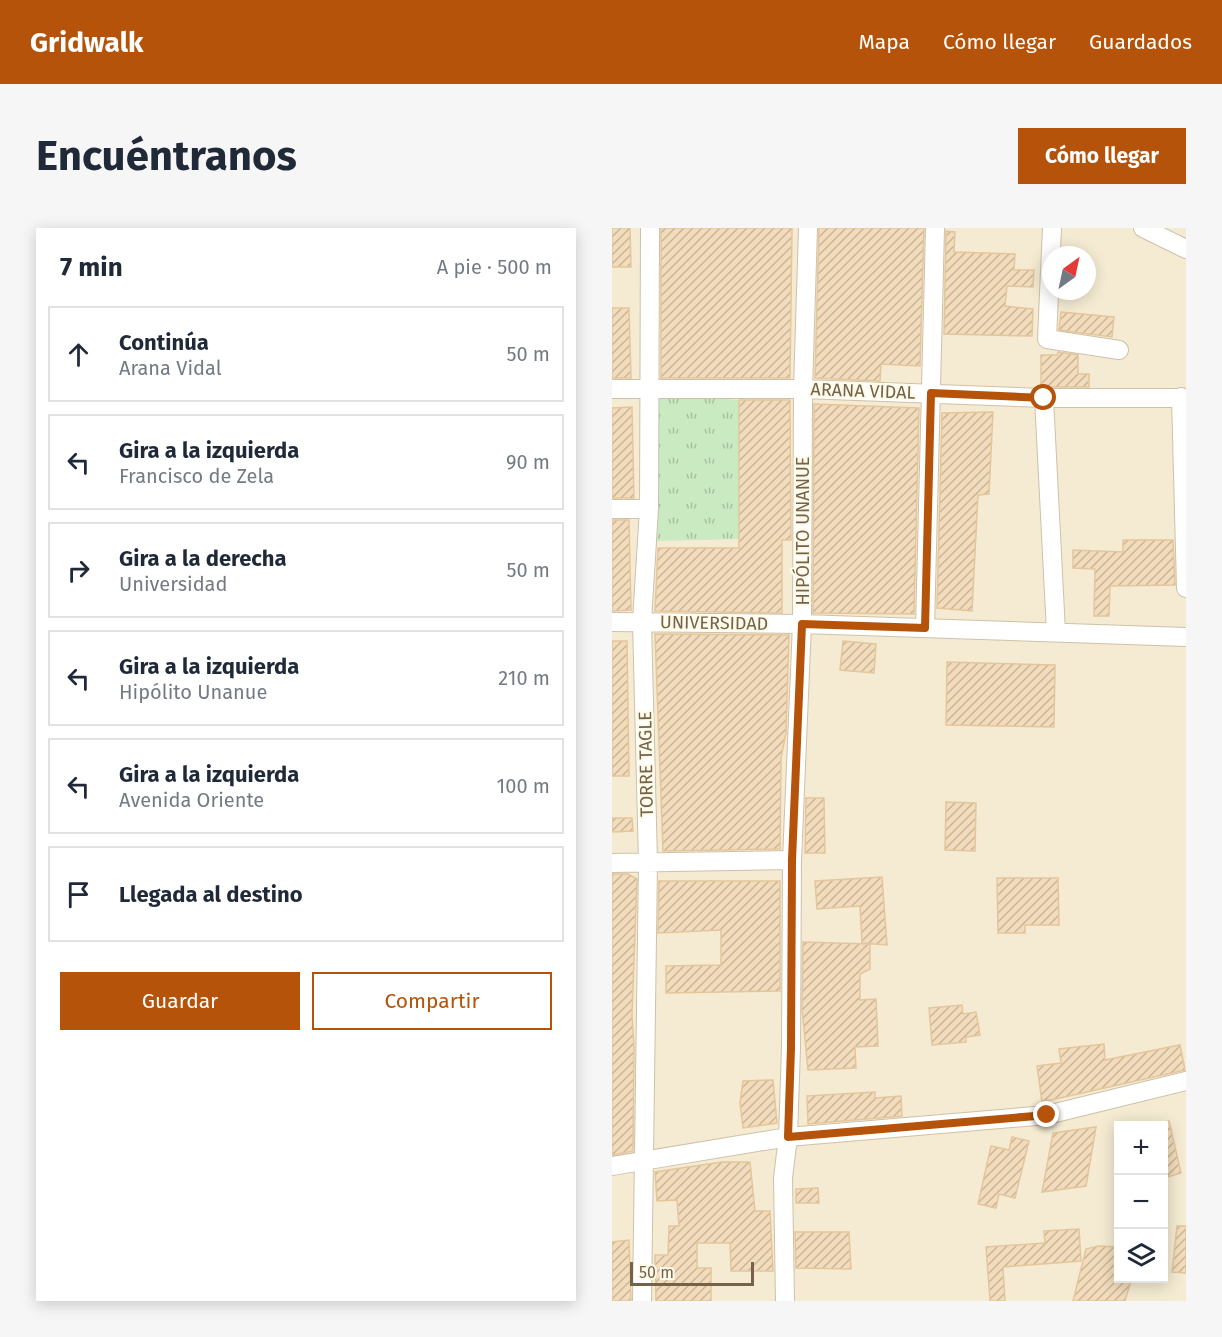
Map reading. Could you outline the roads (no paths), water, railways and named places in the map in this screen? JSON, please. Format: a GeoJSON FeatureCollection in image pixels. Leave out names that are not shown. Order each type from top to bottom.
{"type":"FeatureCollection","features":[{"type":"Feature","properties":{"kind":"street","name":"TORRE TAGLE"},"geometry":{"type":"LineString","coordinates":[[642,1301],[648,863],[642,621],[649,509],[650,228]]}},
{"type":"Feature","properties":{"kind":"street","name":"HIPÓLITO UNANUE"},"geometry":{"type":"LineString","coordinates":[[785,1301],[783,1178],[788,1137],[791,1048],[792,860],[802,624],[803,389],[808,228]]}},
{"type":"Feature","properties":{"kind":"street"},"geometry":{"type":"LineString","coordinates":[[925,628],[935,228]]}},
{"type":"Feature","properties":{"kind":"street"},"geometry":{"type":"LineString","coordinates":[[1052,228],[1047,339],[1119,350]]}},
{"type":"Feature","properties":{"kind":"street"},"geometry":{"type":"LineString","coordinates":[[1143,228],[1178,240]]}},
{"type":"Feature","properties":{"kind":"street","name":"ARANA VIDAL"},"geometry":{"type":"LineString","coordinates":[[612,389],[803,389],[1044,398],[1184,398]]}},
{"type":"Feature","properties":{"kind":"street"},"geometry":{"type":"LineString","coordinates":[[1044,398],[1056,632]]}},
{"type":"Feature","properties":{"kind":"street"},"geometry":{"type":"LineString","coordinates":[[1184,398],[1186,588]]}},
{"type":"Feature","properties":{"kind":"street"},"geometry":{"type":"LineString","coordinates":[[612,509],[649,509]]}},
{"type":"Feature","properties":{"kind":"street","name":"UNIVERSIDAD"},"geometry":{"type":"LineString","coordinates":[[612,622],[802,624],[1186,637]]}},
{"type":"Feature","properties":{"kind":"street"},"geometry":{"type":"LineString","coordinates":[[612,863],[792,860]]}},
{"type":"Feature","properties":{"kind":"street"},"geometry":{"type":"LineString","coordinates":[[612,1166],[788,1137],[1047,1115],[1186,1081]]}}]}
